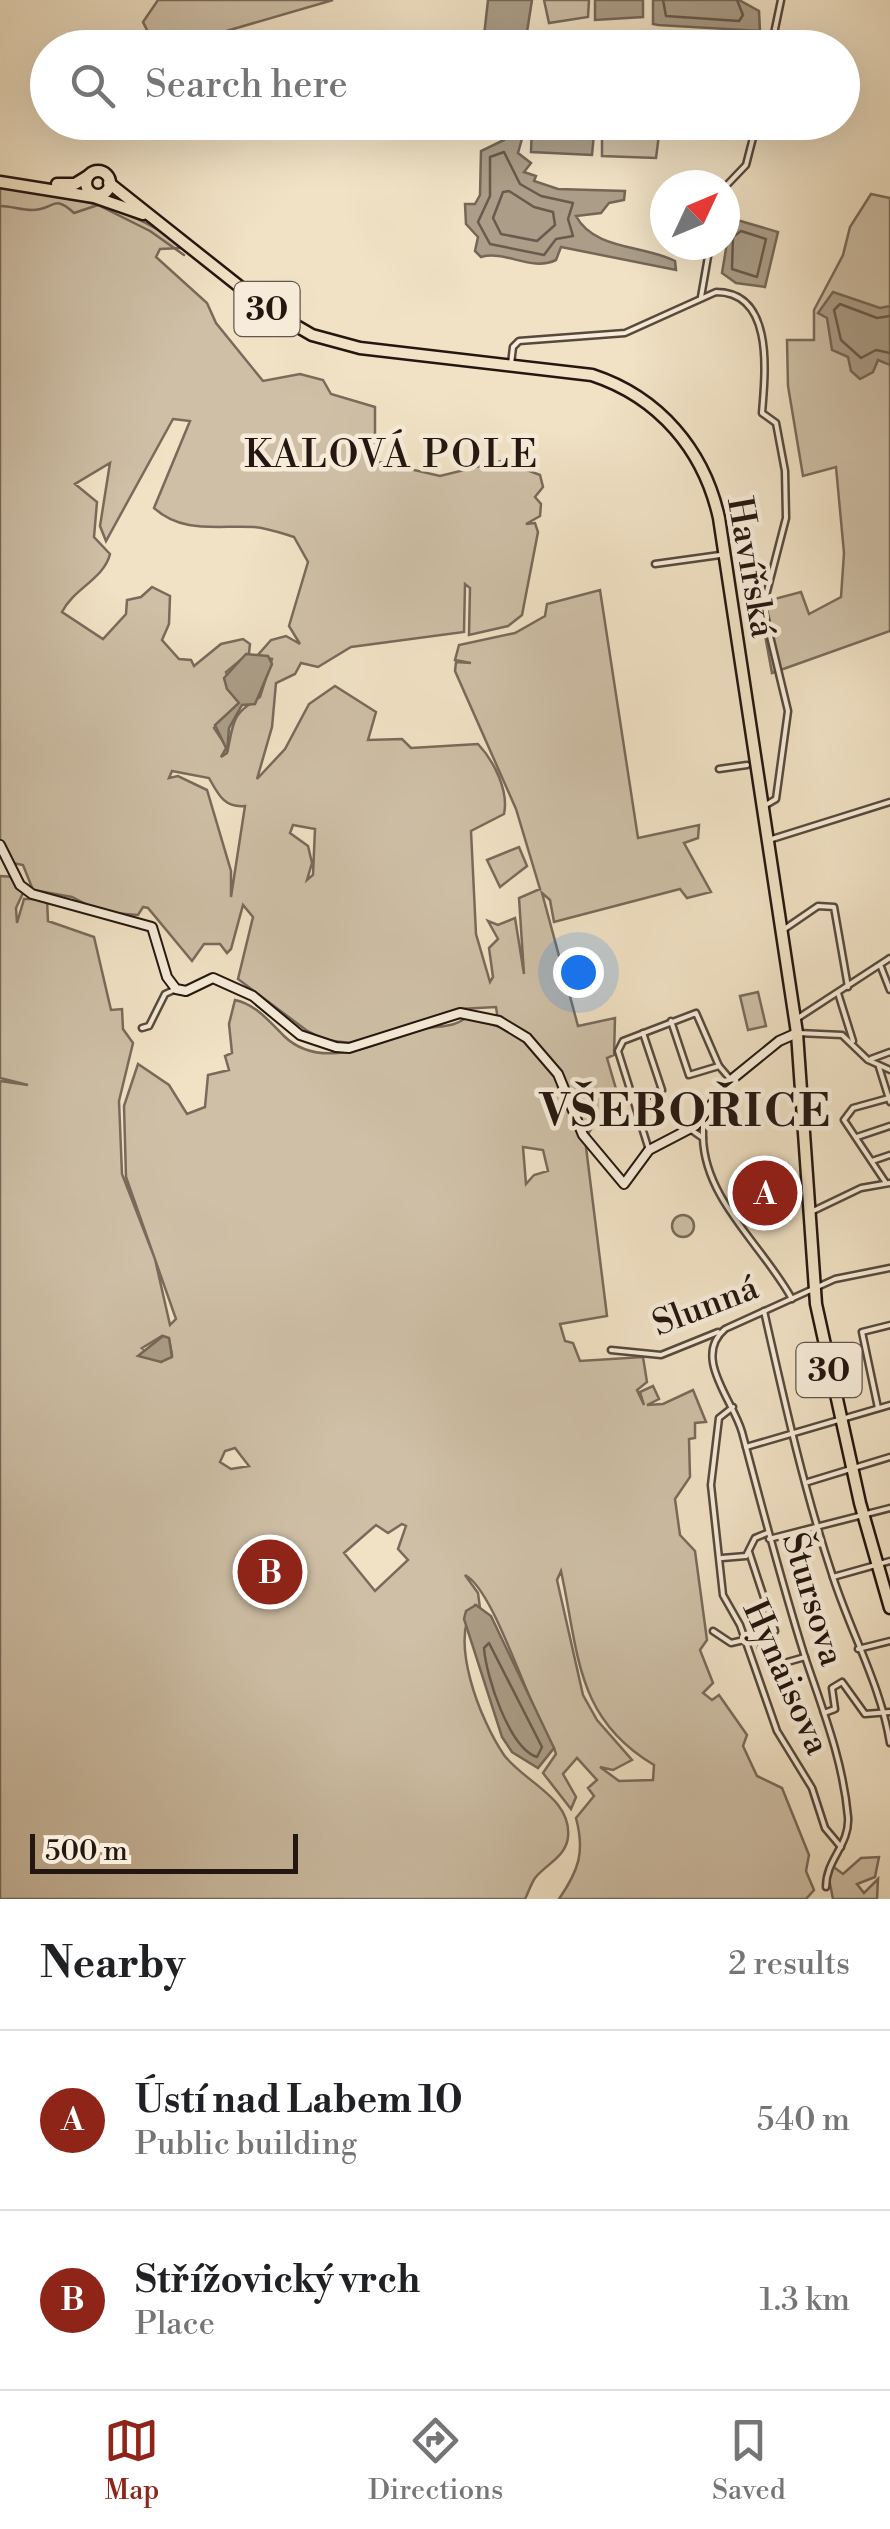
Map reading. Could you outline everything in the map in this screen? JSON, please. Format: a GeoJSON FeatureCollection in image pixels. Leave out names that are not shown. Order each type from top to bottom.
{"type":"FeatureCollection","features":[{"type":"Feature","properties":{"kind":"main road","name":"Havířská"},"geometry":{"type":"LineString","coordinates":[[4,183],[71,185],[101,172],[269,310],[319,338],[369,349],[592,375],[633,394],[662,416],[705,473],[724,554],[796,1033]]}},
{"type":"Feature","properties":{"kind":"main road"},"geometry":{"type":"LineString","coordinates":[[88,176],[96,194],[107,192],[109,182]]}},
{"type":"Feature","properties":{"kind":"main road","name":"Havířská"},"geometry":{"type":"LineString","coordinates":[[4,183],[96,194],[134,210],[177,236]]}},
{"type":"Feature","properties":{"kind":"main road","name":"Havířská"},"geometry":{"type":"LineString","coordinates":[[67,192],[134,210]]}},
{"type":"Feature","properties":{"kind":"main road","name":"30"},"geometry":{"type":"LineString","coordinates":[[796,1033],[814,1288],[852,1469],[890,1608]]}},
{"type":"Feature","properties":{"kind":"street"},"geometry":{"type":"LineString","coordinates":[[774,30],[780,0]]}},
{"type":"Feature","properties":{"kind":"street"},"geometry":{"type":"LineString","coordinates":[[740,171],[746,165],[752,140]]}},
{"type":"Feature","properties":{"kind":"street"},"geometry":{"type":"LineString","coordinates":[[701,296],[707,260]]}},
{"type":"Feature","properties":{"kind":"street"},"geometry":{"type":"LineString","coordinates":[[511,364],[513,347],[520,340],[625,333],[701,296],[725,292],[739,297],[759,322],[767,381],[762,413],[776,423],[780,439],[785,528],[763,607],[788,711],[776,794],[772,805],[763,806]]}},
{"type":"Feature","properties":{"kind":"street"},"geometry":{"type":"LineString","coordinates":[[655,564],[724,554]]}},
{"type":"Feature","properties":{"kind":"street"},"geometry":{"type":"LineString","coordinates":[[719,769],[747,764]]}},
{"type":"Feature","properties":{"kind":"street"},"geometry":{"type":"LineString","coordinates":[[760,790],[767,797],[776,794]]}},
{"type":"Feature","properties":{"kind":"street"},"geometry":{"type":"LineString","coordinates":[[768,841],[890,802]]}},
{"type":"Feature","properties":{"kind":"street"},"geometry":{"type":"LineString","coordinates":[[0,844],[20,884],[32,894],[152,927],[167,978],[176,989]]}},
{"type":"Feature","properties":{"kind":"street"},"geometry":{"type":"LineString","coordinates":[[782,931],[818,906],[834,908],[848,987]]}},
{"type":"Feature","properties":{"kind":"street"},"geometry":{"type":"LineString","coordinates":[[795,1020],[890,958]]}},
{"type":"Feature","properties":{"kind":"street"},"geometry":{"type":"LineString","coordinates":[[881,967],[890,990]]}},
{"type":"Feature","properties":{"kind":"street"},"geometry":{"type":"LineString","coordinates":[[142,1028],[156,1016],[167,978]]}},
{"type":"Feature","properties":{"kind":"street"},"geometry":{"type":"LineString","coordinates":[[165,994],[176,989],[186,991],[213,978],[253,996],[300,1036],[336,1047],[349,1048],[460,1013],[499,1020],[527,1038],[558,1074],[582,1135],[622,1183],[628,1182],[648,1150],[703,1119],[731,1080],[778,1041],[796,1033],[834,1032],[868,1060],[890,1070]]}},
{"type":"Feature","properties":{"kind":"street"},"geometry":{"type":"LineString","coordinates":[[838,992],[854,1046]]}},
{"type":"Feature","properties":{"kind":"street"},"geometry":{"type":"LineString","coordinates":[[648,1150],[618,1051],[623,1041],[688,1013],[699,1016],[719,1066],[731,1080]]}},
{"type":"Feature","properties":{"kind":"street"},"geometry":{"type":"LineString","coordinates":[[671,1021],[690,1075],[719,1066]]}},
{"type":"Feature","properties":{"kind":"street"},"geometry":{"type":"LineString","coordinates":[[634,1102],[662,1090],[643,1032]]}},
{"type":"Feature","properties":{"kind":"street"},"geometry":{"type":"LineString","coordinates":[[868,1060],[890,1052]]}},
{"type":"Feature","properties":{"kind":"street"},"geometry":{"type":"LineString","coordinates":[[809,1214],[861,1188],[888,1183],[844,1120],[848,1110],[889,1100],[879,1066]]}},
{"type":"Feature","properties":{"kind":"street"},"geometry":{"type":"LineString","coordinates":[[703,1119],[704,1156],[723,1200],[769,1260],[792,1299]]}},
{"type":"Feature","properties":{"kind":"street"},"geometry":{"type":"LineString","coordinates":[[856,1138],[890,1126]]}},
{"type":"Feature","properties":{"kind":"street"},"geometry":{"type":"LineString","coordinates":[[690,1129],[703,1138]]}},
{"type":"Feature","properties":{"kind":"street"},"geometry":{"type":"LineString","coordinates":[[872,1160],[890,1155]]}},
{"type":"Feature","properties":{"kind":"street","name":"Slunná"},"geometry":{"type":"LineString","coordinates":[[611,1350],[661,1355],[814,1288],[857,1272],[890,1268]]}},
{"type":"Feature","properties":{"kind":"street"},"geometry":{"type":"LineString","coordinates":[[764,1310],[817,1526],[858,1650],[888,1712],[890,1743]]}},
{"type":"Feature","properties":{"kind":"street"},"geometry":{"type":"LineString","coordinates":[[878,1408],[862,1332],[890,1324]]}},
{"type":"Feature","properties":{"kind":"street","name":"Štursova"},"geometry":{"type":"LineString","coordinates":[[725,1329],[713,1340],[711,1360],[746,1447],[768,1536],[844,1778],[848,1832],[829,1863],[826,1887]]}},
{"type":"Feature","properties":{"kind":"street"},"geometry":{"type":"LineString","coordinates":[[746,1447],[890,1405]]}},
{"type":"Feature","properties":{"kind":"street","name":"Hynaisova"},"geometry":{"type":"LineString","coordinates":[[733,1407],[719,1418],[711,1475],[722,1558],[722,1594],[744,1640],[776,1731],[812,1788],[825,1828],[841,1847]]}},
{"type":"Feature","properties":{"kind":"street"},"geometry":{"type":"LineString","coordinates":[[806,1483],[890,1457]]}},
{"type":"Feature","properties":{"kind":"street"},"geometry":{"type":"LineString","coordinates":[[722,1558],[742,1558],[750,1552],[755,1538],[890,1508]]}},
{"type":"Feature","properties":{"kind":"street"},"geometry":{"type":"LineString","coordinates":[[750,1552],[775,1631]]}},
{"type":"Feature","properties":{"kind":"street"},"geometry":{"type":"LineString","coordinates":[[832,1576],[890,1561]]}},
{"type":"Feature","properties":{"kind":"street"},"geometry":{"type":"LineString","coordinates":[[713,1631],[731,1643],[744,1640]]}},
{"type":"Feature","properties":{"kind":"street"},"geometry":{"type":"LineString","coordinates":[[858,1650],[890,1641]]}},
{"type":"Feature","properties":{"kind":"street"},"geometry":{"type":"LineString","coordinates":[[761,1648],[784,1663],[805,1657]]}},
{"type":"Feature","properties":{"kind":"street"},"geometry":{"type":"LineString","coordinates":[[824,1713],[835,1709],[832,1688],[842,1682],[865,1714],[888,1712]]}},
{"type":"Feature","properties":{"kind":"shaded area"},"geometry":{"type":"Polygon","coordinates":[[[158,0],[333,0],[230,30],[147,30],[143,22],[158,0]]]}},
{"type":"Feature","properties":{"kind":"shaded area"},"geometry":{"type":"Polygon","coordinates":[[[544,0],[589,0],[588,17],[549,23],[544,0]]]}},
{"type":"Feature","properties":{"kind":"shaded area"},"geometry":{"type":"Polygon","coordinates":[[[602,140],[658,140],[656,158],[602,156],[602,140]]]}},
{"type":"Feature","properties":{"kind":"shaded area"},"geometry":{"type":"Polygon","coordinates":[[[0,188],[97,205],[164,233],[183,248],[160,249],[156,257],[207,303],[216,323],[263,381],[300,374],[323,380],[331,394],[375,407],[375,461],[440,476],[525,455],[527,470],[540,475],[543,487],[535,497],[541,504],[540,516],[526,524],[535,523],[538,532],[522,615],[508,626],[469,635],[470,588],[465,584],[464,632],[351,647],[318,667],[301,663],[295,674],[276,683],[272,727],[257,779],[285,749],[309,704],[335,686],[376,712],[368,740],[402,739],[411,748],[478,744],[499,777],[505,805],[504,814],[471,831],[476,934],[490,982],[493,977],[489,948],[498,939],[488,921],[498,925],[515,918],[524,974],[519,898],[540,889],[516,809],[455,671],[456,662],[471,663],[455,660],[459,645],[515,633],[545,616],[547,604],[600,590],[638,838],[699,825],[698,838],[684,843],[711,892],[687,898],[680,889],[554,922],[550,900],[542,893],[578,1026],[615,1018],[614,1055],[607,1058],[623,1113],[599,1116],[585,1139],[607,1316],[560,1324],[565,1341],[573,1343],[580,1361],[643,1357],[647,1382],[637,1390],[644,1405],[640,1392],[653,1386],[659,1399],[647,1405],[663,1404],[693,1390],[706,1422],[695,1423],[695,1438],[689,1439],[690,1477],[675,1499],[680,1535],[695,1551],[707,1640],[700,1650],[713,1683],[703,1693],[712,1700],[719,1695],[747,1735],[743,1746],[757,1776],[782,1788],[809,1855],[806,1871],[814,1890],[806,1899],[559,1899],[578,1860],[576,1818],[594,1796],[588,1788],[597,1780],[577,1758],[563,1774],[576,1797],[571,1809],[543,1773],[556,1754],[554,1748],[500,1626],[476,1585],[465,1575],[478,1593],[480,1608],[475,1605],[465,1638],[477,1701],[504,1755],[555,1801],[567,1823],[568,1837],[563,1850],[535,1878],[525,1899],[0,1899],[0,1081],[28,1085],[0,1078],[0,876],[15,877],[23,893],[16,908],[17,923],[24,899],[47,899],[48,921],[94,937],[111,1010],[122,1009],[123,1029],[133,1043],[119,1101],[122,1174],[154,1255],[126,1177],[124,1106],[138,1064],[169,1085],[187,1114],[205,1107],[208,1075],[229,1070],[225,1056],[232,1053],[229,1024],[235,1000],[256,1009],[299,1047],[315,1052],[368,1047],[417,1030],[451,1025],[467,1016],[499,1027],[496,1007],[459,1009],[351,1043],[325,1040],[238,979],[253,917],[243,905],[231,949],[227,953],[220,944],[204,944],[192,961],[148,908],[143,907],[138,915],[101,912],[72,897],[33,890],[23,865],[8,862],[0,851],[0,188]],[[173,419],[106,541],[100,526],[110,463],[75,484],[97,502],[94,537],[110,554],[102,570],[62,612],[103,639],[126,614],[127,600],[141,597],[152,587],[170,596],[169,624],[162,640],[179,659],[191,660],[194,666],[221,644],[243,639],[250,644],[249,653],[226,672],[239,703],[214,728],[228,749],[236,718],[260,697],[272,659],[257,656],[271,640],[286,636],[300,644],[289,626],[308,562],[294,537],[259,528],[189,525],[154,508],[190,421],[173,419]],[[172,771],[169,778],[178,776],[207,790],[231,871],[231,897],[245,806],[227,802],[209,778],[172,771]],[[293,825],[290,833],[308,846],[312,863],[307,880],[313,875],[315,829],[293,825]],[[523,1147],[526,1184],[534,1175],[548,1171],[543,1150],[523,1147]],[[155,1260],[170,1325],[176,1319],[155,1260]],[[162,1336],[142,1348],[161,1362],[172,1355],[169,1339],[162,1336]],[[235,1448],[225,1451],[220,1462],[231,1469],[249,1466],[235,1448]],[[402,1524],[388,1533],[376,1525],[344,1553],[375,1591],[408,1560],[398,1549],[406,1526],[402,1524]],[[561,1571],[557,1580],[583,1695],[597,1720],[632,1760],[613,1770],[600,1767],[619,1781],[653,1780],[654,1765],[628,1747],[595,1705],[578,1656],[561,1571]]]}},
{"type":"Feature","properties":{"kind":"shaded area"},"geometry":{"type":"Polygon","coordinates":[[[871,194],[890,198],[890,631],[772,673],[759,603],[801,592],[809,614],[841,597],[844,553],[836,467],[803,476],[788,386],[787,340],[814,340],[814,310],[843,255],[850,227],[871,194]]]}},
{"type":"Feature","properties":{"kind":"shaded area"},"geometry":{"type":"Polygon","coordinates":[[[519,847],[527,866],[500,887],[487,860],[519,847]]]}},
{"type":"Feature","properties":{"kind":"shaded area"},"geometry":{"type":"Polygon","coordinates":[[[758,992],[766,1026],[748,1030],[740,996],[758,992]]]}},
{"type":"Feature","properties":{"kind":"shaded area"},"geometry":{"type":"Polygon","coordinates":[[[683,1215],[691,1218],[691,1234],[683,1237],[675,1234],[672,1226],[675,1218],[683,1215]]]}},
{"type":"Feature","properties":{"kind":"shaded area"},"geometry":{"type":"Polygon","coordinates":[[[879,1857],[875,1877],[857,1884],[864,1893],[878,1879],[877,1899],[833,1899],[828,1874],[831,1865],[843,1874],[861,1858],[879,1857]]]}},
{"type":"Feature","properties":{"kind":"water"},"geometry":{"type":"Polygon","coordinates":[[[488,0],[532,0],[527,30],[485,30],[488,0]]]}},
{"type":"Feature","properties":{"kind":"water"},"geometry":{"type":"Polygon","coordinates":[[[595,0],[643,0],[643,17],[595,20],[595,0]]]}},
{"type":"Feature","properties":{"kind":"water"},"geometry":{"type":"Polygon","coordinates":[[[653,0],[739,0],[759,11],[760,30],[745,30],[653,24],[653,0]]]}},
{"type":"Feature","properties":{"kind":"water"},"geometry":{"type":"Polygon","coordinates":[[[504,140],[522,140],[518,153],[531,163],[524,172],[536,176],[534,181],[558,189],[625,191],[624,200],[609,203],[601,213],[576,216],[595,235],[650,253],[650,260],[675,261],[676,270],[561,247],[556,260],[547,263],[481,257],[475,251],[478,237],[466,224],[465,204],[475,204],[480,195],[481,151],[504,140]]]}},
{"type":"Feature","properties":{"kind":"water"},"geometry":{"type":"Polygon","coordinates":[[[531,140],[593,140],[592,155],[531,152],[531,140]]]}},
{"type":"Feature","properties":{"kind":"water"},"geometry":{"type":"Polygon","coordinates":[[[740,221],[778,232],[765,287],[736,283],[722,273],[724,260],[740,260],[740,221]]]}},
{"type":"Feature","properties":{"kind":"water"},"geometry":{"type":"Polygon","coordinates":[[[833,292],[880,308],[890,306],[890,365],[878,360],[873,372],[860,379],[851,371],[848,357],[832,350],[827,318],[818,313],[833,292]]]}},
{"type":"Feature","properties":{"kind":"water"},"geometry":{"type":"Polygon","coordinates":[[[246,654],[268,656],[272,664],[255,704],[242,705],[229,728],[227,753],[221,757],[226,748],[215,725],[239,703],[227,689],[224,678],[246,654]]]}},
{"type":"Feature","properties":{"kind":"water"},"geometry":{"type":"Polygon","coordinates":[[[163,1336],[169,1338],[172,1357],[161,1362],[138,1356],[163,1336]]]}},
{"type":"Feature","properties":{"kind":"water"},"geometry":{"type":"Polygon","coordinates":[[[476,1605],[491,1616],[554,1748],[538,1768],[512,1752],[502,1737],[464,1619],[466,1611],[476,1605]]]}},
{"type":"Feature","properties":{"kind":"waterway"},"geometry":{"type":"LineString","coordinates":[[0,206],[32,210],[57,203],[74,213],[98,205],[150,231],[184,255]]}},
{"type":"Feature","properties":{"kind":"place","name":"Ústí nad Labem 10"},"geometry":{"type":"Point","coordinates":[765,1193]}},
{"type":"Feature","properties":{"kind":"place","name":"Střížovický vrch"},"geometry":{"type":"Point","coordinates":[270,1572]}},
{"type":"Feature","properties":{"kind":"district","name":"KALOVÁ POLE"},"geometry":{"type":"Point","coordinates":[392,454]}},
{"type":"Feature","properties":{"kind":"district","name":"VŠEBOŘICE"},"geometry":{"type":"Point","coordinates":[686,1110]}}]}
